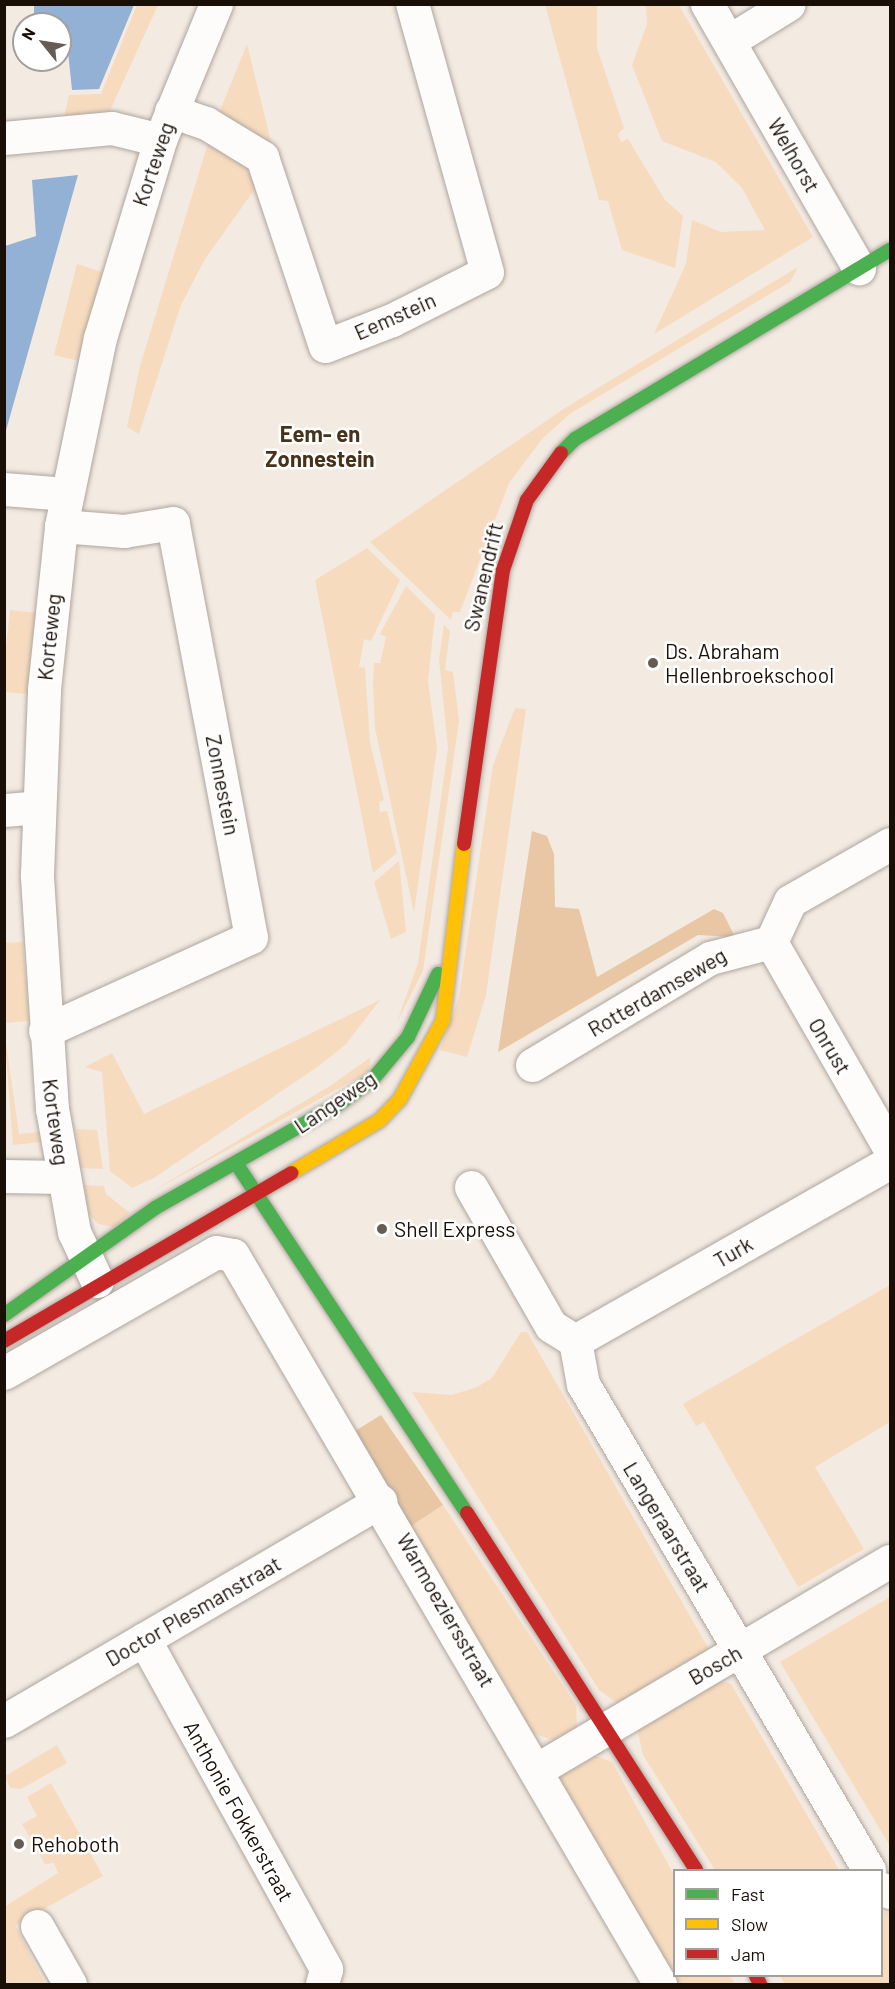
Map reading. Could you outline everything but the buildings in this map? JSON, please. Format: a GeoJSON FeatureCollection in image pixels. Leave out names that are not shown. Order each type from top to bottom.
{"type":"FeatureCollection","features":[{"type":"Feature","properties":{"kind":"main road","name":"Swanendrift"},"geometry":{"type":"LineString","coordinates":[[451,930],[488,651],[503,570],[527,500],[575,439],[891,250]]}},
{"type":"Feature","properties":{"kind":"main road","name":"Langeweg"},"geometry":{"type":"LineString","coordinates":[[4,1315],[84,1254],[339,1104],[390,1061],[432,993],[451,930]]}},
{"type":"Feature","properties":{"kind":"main road","name":"Langeweg"},"geometry":{"type":"LineString","coordinates":[[4,1341],[379,1121],[400,1099],[443,1020],[451,930]]}},
{"type":"Feature","properties":{"kind":"main road"},"geometry":{"type":"LineString","coordinates":[[236,1163],[608,1727],[695,1869]]}},
{"type":"Feature","properties":{"kind":"street","name":"Korteweg"},"geometry":{"type":"LineString","coordinates":[[100,1286],[74,1232],[64,1176],[45,1031],[38,807],[61,526],[100,338],[166,125],[216,4]]}},
{"type":"Feature","properties":{"kind":"street","name":"Eemstein"},"geometry":{"type":"LineString","coordinates":[[166,125],[206,123],[262,157],[325,346],[392,320],[487,272],[412,4]]}},
{"type":"Feature","properties":{"kind":"street","name":"Welhorst"},"geometry":{"type":"LineString","coordinates":[[707,4],[859,268]]}},
{"type":"Feature","properties":{"kind":"street"},"geometry":{"type":"LineString","coordinates":[[729,41],[789,4]]}},
{"type":"Feature","properties":{"kind":"street"},"geometry":{"type":"LineString","coordinates":[[4,138],[166,125]]}},
{"type":"Feature","properties":{"kind":"street"},"geometry":{"type":"LineString","coordinates":[[4,489],[66,494]]}},
{"type":"Feature","properties":{"kind":"street","name":"Zonnestein"},"geometry":{"type":"LineString","coordinates":[[45,1031],[251,937],[173,523],[124,531],[61,526]]}},
{"type":"Feature","properties":{"kind":"street"},"geometry":{"type":"LineString","coordinates":[[4,810],[38,807]]}},
{"type":"Feature","properties":{"kind":"street"},"geometry":{"type":"LineString","coordinates":[[771,942],[790,901],[891,844]]}},
{"type":"Feature","properties":{"kind":"street","name":"Rotterdamseweg"},"geometry":{"type":"LineString","coordinates":[[532,1065],[710,958],[771,942]]}},
{"type":"Feature","properties":{"kind":"street","name":"Onrust"},"geometry":{"type":"LineString","coordinates":[[771,942],[891,1149]]}},
{"type":"Feature","properties":{"kind":"street","name":"Turk"},"geometry":{"type":"LineString","coordinates":[[575,1341],[891,1162]]}},
{"type":"Feature","properties":{"kind":"street"},"geometry":{"type":"LineString","coordinates":[[4,1176],[64,1176]]}},
{"type":"Feature","properties":{"kind":"street"},"geometry":{"type":"LineString","coordinates":[[471,1187],[551,1326],[575,1341]]}},
{"type":"Feature","properties":{"kind":"street","name":"Warmoeziersstraat"},"geometry":{"type":"LineString","coordinates":[[4,1373],[216,1252],[233,1255],[538,1769],[660,1984]]}},
{"type":"Feature","properties":{"kind":"street","name":"Langeraarstraat"},"geometry":{"type":"LineString","coordinates":[[575,1341],[583,1384],[868,1869]]}},
{"type":"Feature","properties":{"kind":"street","name":"Doctor Plesmanstraat"},"geometry":{"type":"LineString","coordinates":[[4,1721],[381,1501]]}},
{"type":"Feature","properties":{"kind":"street","name":"Bosch"},"geometry":{"type":"LineString","coordinates":[[538,1769],[891,1561]]}},
{"type":"Feature","properties":{"kind":"street","name":"Anthonie Fokkerstraat"},"geometry":{"type":"LineString","coordinates":[[144,1639],[326,1969],[322,1984]]}},
{"type":"Feature","properties":{"kind":"street"},"geometry":{"type":"LineString","coordinates":[[37,1926],[70,1984]]}},
{"type":"Feature","properties":{"kind":"shaded area"},"geometry":{"type":"Polygon","coordinates":[[[137,5],[158,5],[108,115],[64,117],[69,95],[101,94],[137,5]]]}},
{"type":"Feature","properties":{"kind":"shaded area"},"geometry":{"type":"Polygon","coordinates":[[[545,5],[597,5],[597,48],[624,128],[618,134],[621,142],[628,139],[665,200],[683,216],[675,268],[622,250],[608,201],[599,200],[545,5]]]}},
{"type":"Feature","properties":{"kind":"shaded area"},"geometry":{"type":"Polygon","coordinates":[[[646,5],[679,5],[813,237],[654,334],[686,264],[692,220],[721,232],[765,230],[742,188],[716,162],[662,141],[632,65],[647,24],[646,5]]]}},
{"type":"Feature","properties":{"kind":"shaded area"},"geometry":{"type":"Polygon","coordinates":[[[247,44],[273,150],[217,118],[247,44]]]}},
{"type":"Feature","properties":{"kind":"shaded area"},"geometry":{"type":"Polygon","coordinates":[[[209,140],[256,166],[262,179],[205,259],[181,305],[139,434],[127,427],[140,366],[209,140]]]}},
{"type":"Feature","properties":{"kind":"shaded area"},"geometry":{"type":"Polygon","coordinates":[[[77,264],[105,273],[79,361],[54,355],[77,264]]]}},
{"type":"Feature","properties":{"kind":"shaded area"},"geometry":{"type":"Polygon","coordinates":[[[798,267],[790,282],[571,413],[543,438],[509,483],[460,612],[453,612],[451,620],[370,542],[565,408],[798,267]]]}},
{"type":"Feature","properties":{"kind":"shaded area"},"geometry":{"type":"Polygon","coordinates":[[[367,548],[400,580],[371,641],[364,639],[359,667],[365,668],[370,742],[384,800],[379,802],[380,812],[387,811],[397,853],[373,873],[315,580],[367,548]]]}},
{"type":"Feature","properties":{"kind":"shaded area"},"geometry":{"type":"Polygon","coordinates":[[[406,586],[435,615],[428,681],[437,748],[414,913],[375,728],[373,685],[374,663],[380,663],[386,637],[380,634],[406,586]]]}},
{"type":"Feature","properties":{"kind":"shaded area"},"geometry":{"type":"Polygon","coordinates":[[[10,610],[37,613],[28,694],[4,692],[4,667],[10,610]]]}},
{"type":"Feature","properties":{"kind":"shaded area"},"geometry":{"type":"Polygon","coordinates":[[[444,625],[450,631],[445,670],[453,672],[459,721],[423,971],[397,1022],[418,963],[448,748],[439,659],[444,625]]]}},
{"type":"Feature","properties":{"kind":"shaded area"},"geometry":{"type":"Polygon","coordinates":[[[515,708],[526,709],[486,995],[467,1057],[440,1050],[459,997],[493,765],[515,708]]]}},
{"type":"Feature","properties":{"kind":"shaded area"},"geometry":{"type":"Polygon","coordinates":[[[532,831],[547,836],[554,854],[555,907],[579,909],[597,977],[714,909],[723,913],[735,937],[698,935],[498,1052],[532,831]]]}},
{"type":"Feature","properties":{"kind":"shaded area"},"geometry":{"type":"Polygon","coordinates":[[[399,861],[406,932],[391,939],[374,882],[399,861]]]}},
{"type":"Feature","properties":{"kind":"shaded area"},"geometry":{"type":"Polygon","coordinates":[[[23,942],[29,1021],[5,1023],[5,943],[23,942]]]}},
{"type":"Feature","properties":{"kind":"shaded area"},"geometry":{"type":"Polygon","coordinates":[[[380,1000],[346,1044],[320,1065],[154,1178],[132,1188],[110,1171],[102,1072],[85,1067],[112,1053],[144,1114],[380,1000]]]}},
{"type":"Feature","properties":{"kind":"shaded area"},"geometry":{"type":"Polygon","coordinates":[[[4,1029],[19,1134],[39,1132],[41,1142],[13,1145],[4,1029]]]}},
{"type":"Feature","properties":{"kind":"shaded area"},"geometry":{"type":"Polygon","coordinates":[[[371,1057],[368,1072],[146,1195],[330,1086],[371,1057]]]}},
{"type":"Feature","properties":{"kind":"shaded area"},"geometry":{"type":"Polygon","coordinates":[[[76,1129],[97,1130],[103,1169],[80,1168],[76,1129]]]}},
{"type":"Feature","properties":{"kind":"shaded area"},"geometry":{"type":"Polygon","coordinates":[[[84,1185],[104,1186],[106,1194],[130,1213],[114,1227],[98,1224],[89,1214],[84,1185]]]}},
{"type":"Feature","properties":{"kind":"shaded area"},"geometry":{"type":"Polygon","coordinates":[[[890,1285],[890,1422],[815,1467],[864,1549],[798,1587],[704,1422],[696,1426],[683,1404],[890,1285]]]}},
{"type":"Feature","properties":{"kind":"shaded area"},"geometry":{"type":"Polygon","coordinates":[[[521,1332],[527,1332],[710,1651],[640,1698],[617,1703],[599,1690],[412,1392],[452,1395],[477,1387],[492,1378],[521,1332]]]}},
{"type":"Feature","properties":{"kind":"shaded area"},"geometry":{"type":"Polygon","coordinates":[[[381,1415],[443,1505],[411,1526],[355,1431],[381,1415]]]}},
{"type":"Feature","properties":{"kind":"shaded area"},"geometry":{"type":"Polygon","coordinates":[[[443,1505],[576,1705],[577,1728],[565,1736],[553,1740],[532,1733],[411,1526],[443,1505]]]}},
{"type":"Feature","properties":{"kind":"shaded area"},"geometry":{"type":"Polygon","coordinates":[[[890,1597],[890,1846],[780,1662],[890,1597]]]}},
{"type":"Feature","properties":{"kind":"shaded area"},"geometry":{"type":"Polygon","coordinates":[[[715,1679],[731,1684],[838,1869],[714,1869],[643,1755],[638,1732],[644,1721],[715,1679]]]}},
{"type":"Feature","properties":{"kind":"shaded area"},"geometry":{"type":"Polygon","coordinates":[[[57,1745],[67,1763],[21,1789],[10,1788],[5,1776],[57,1745]]]}},
{"type":"Feature","properties":{"kind":"shaded area"},"geometry":{"type":"Polygon","coordinates":[[[593,1755],[612,1762],[673,1873],[673,1977],[731,1977],[735,1984],[673,1984],[566,1796],[560,1778],[567,1764],[593,1755]]]}},
{"type":"Feature","properties":{"kind":"shaded area"},"geometry":{"type":"Polygon","coordinates":[[[51,1783],[103,1876],[15,1925],[45,1984],[5,1984],[4,1907],[58,1873],[54,1863],[45,1864],[22,1824],[37,1816],[27,1797],[51,1783]]]}},
{"type":"Feature","properties":{"kind":"shaded area"},"geometry":{"type":"Polygon","coordinates":[[[883,1912],[890,1913],[890,1984],[785,1984],[781,1977],[883,1977],[883,1912]]]}},
{"type":"Feature","properties":{"kind":"water"},"geometry":{"type":"Polygon","coordinates":[[[34,5],[134,5],[99,89],[72,90],[70,72],[72,72],[72,12],[34,12],[34,5]]]}},
{"type":"Feature","properties":{"kind":"water"},"geometry":{"type":"Polygon","coordinates":[[[78,175],[5,434],[5,246],[36,236],[32,180],[78,175]]]}},
{"type":"Feature","properties":{"kind":"traffic: fast"},"geometry":{"type":"LineString","coordinates":[[561,453],[575,439],[890,250]]}},
{"type":"Feature","properties":{"kind":"traffic: fast"},"geometry":{"type":"LineString","coordinates":[[4,1315],[155,1208],[339,1104],[373,1079],[408,1037],[438,974]]}},
{"type":"Feature","properties":{"kind":"traffic: fast"},"geometry":{"type":"LineString","coordinates":[[236,1163],[467,1513]]}},
{"type":"Feature","properties":{"kind":"traffic: slow"},"geometry":{"type":"LineString","coordinates":[[291,1173],[379,1121],[400,1099],[443,1020],[464,844]]}},
{"type":"Feature","properties":{"kind":"traffic: jam"},"geometry":{"type":"LineString","coordinates":[[464,844],[503,570],[527,500],[561,453]]}},
{"type":"Feature","properties":{"kind":"traffic: jam"},"geometry":{"type":"LineString","coordinates":[[4,1341],[291,1173]]}},
{"type":"Feature","properties":{"kind":"traffic: jam"},"geometry":{"type":"LineString","coordinates":[[467,1513],[695,1869]]}},
{"type":"Feature","properties":{"kind":"traffic: jam"},"geometry":{"type":"LineString","coordinates":[[756,1977],[760,1984]]}},
{"type":"Feature","properties":{"kind":"place","name":"Ds. Abraham Hellenbroekschool"},"geometry":{"type":"Point","coordinates":[653,663]}},
{"type":"Feature","properties":{"kind":"place","name":"Shell Express"},"geometry":{"type":"Point","coordinates":[382,1229]}},
{"type":"Feature","properties":{"kind":"place","name":"Rehoboth"},"geometry":{"type":"Point","coordinates":[19,1844]}},
{"type":"Feature","properties":{"kind":"district","name":"Eem- en Zonnestein"},"geometry":{"type":"Point","coordinates":[320,446]}}]}
